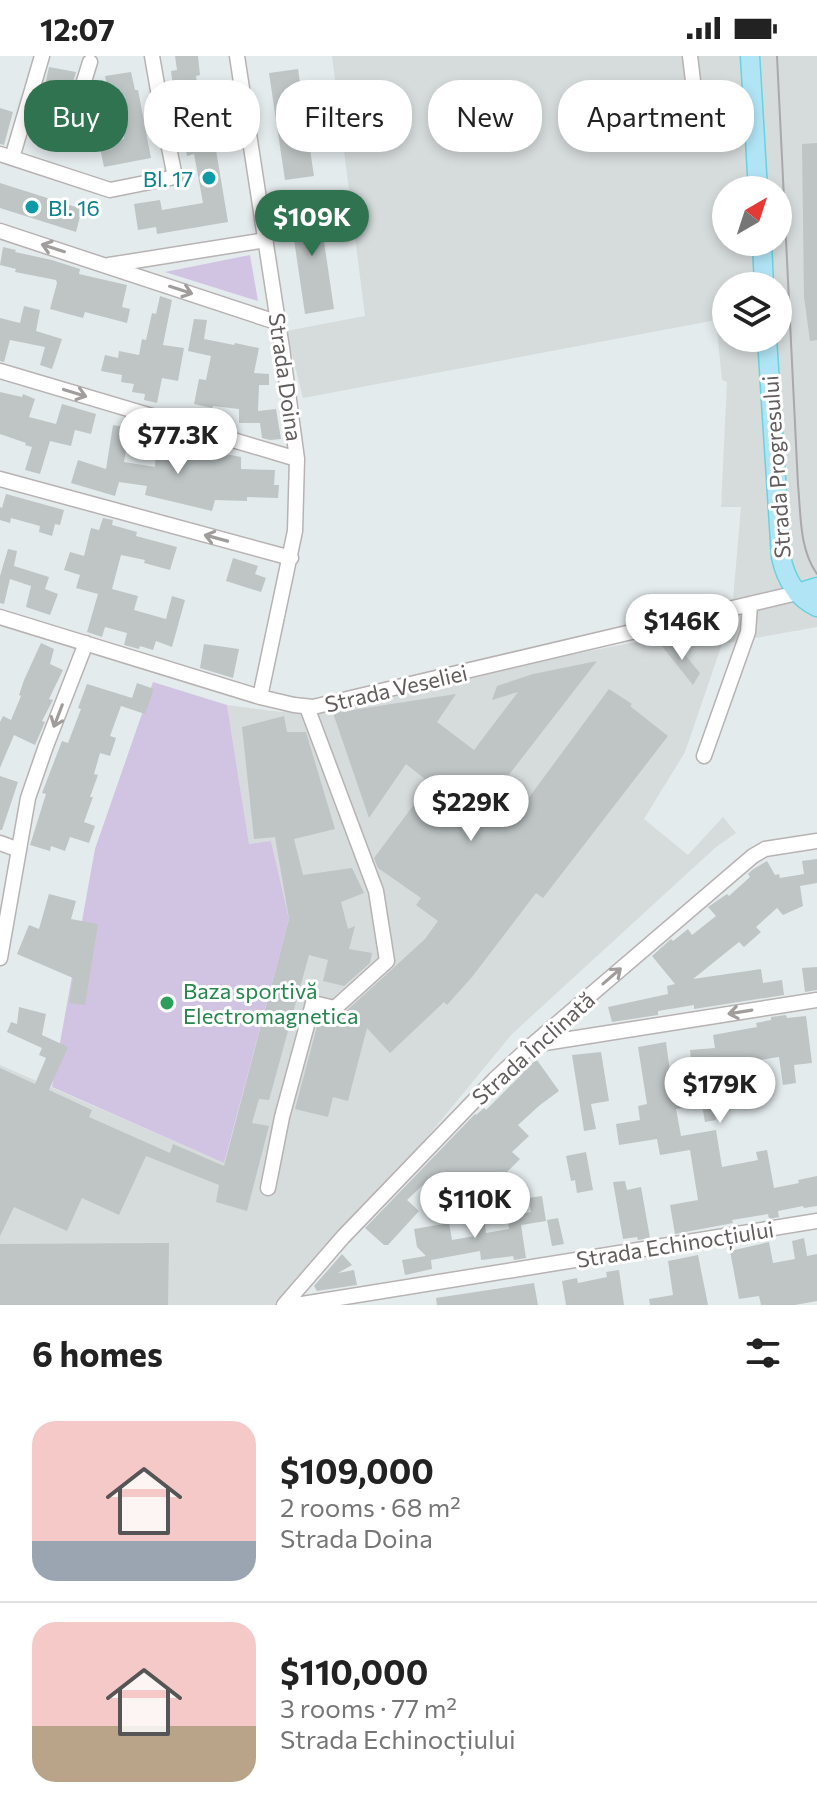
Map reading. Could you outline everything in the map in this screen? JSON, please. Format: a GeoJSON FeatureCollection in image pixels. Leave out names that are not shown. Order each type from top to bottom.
{"type":"FeatureCollection","features":[{"type":"Feature","properties":{"kind":"main road"},"geometry":{"type":"LineString","coordinates":[[750,56],[757,176]]}},
{"type":"Feature","properties":{"kind":"main road","name":"Strada Progresului"},"geometry":{"type":"LineString","coordinates":[[768,352],[781,557],[789,583],[797,593]]}},
{"type":"Feature","properties":{"kind":"main road"},"geometry":{"type":"LineString","coordinates":[[797,593],[817,587]]}},
{"type":"Feature","properties":{"kind":"main road"},"geometry":{"type":"LineString","coordinates":[[797,593],[817,607]]}},
{"type":"Feature","properties":{"kind":"street"},"geometry":{"type":"LineString","coordinates":[[35,80],[42,56]]}},
{"type":"Feature","properties":{"kind":"street"},"geometry":{"type":"LineString","coordinates":[[152,56],[156,80]]}},
{"type":"Feature","properties":{"kind":"street","name":"Strada Doina"},"geometry":{"type":"LineString","coordinates":[[237,56],[241,80]]}},
{"type":"Feature","properties":{"kind":"street"},"geometry":{"type":"LineString","coordinates":[[690,56],[693,80]]}},
{"type":"Feature","properties":{"kind":"street"},"geometry":{"type":"LineString","coordinates":[[84,80],[90,62]]}},
{"type":"Feature","properties":{"kind":"street"},"geometry":{"type":"LineString","coordinates":[[24,116],[6,156],[110,190],[175,177],[170,152]]}},
{"type":"Feature","properties":{"kind":"street","name":"Strada Doina"},"geometry":{"type":"LineString","coordinates":[[252,152],[297,459],[297,509],[291,558],[260,697]]}},
{"type":"Feature","properties":{"kind":"street"},"geometry":{"type":"LineString","coordinates":[[0,231],[279,323]]}},
{"type":"Feature","properties":{"kind":"street"},"geometry":{"type":"LineString","coordinates":[[107,265],[266,240]]}},
{"type":"Feature","properties":{"kind":"street"},"geometry":{"type":"LineString","coordinates":[[0,371],[297,459]]}},
{"type":"Feature","properties":{"kind":"street"},"geometry":{"type":"LineString","coordinates":[[0,479],[291,558]]}},
{"type":"Feature","properties":{"kind":"street","name":"Strada Veseliei"},"geometry":{"type":"LineString","coordinates":[[0,617],[260,697],[307,707],[797,593]]}},
{"type":"Feature","properties":{"kind":"street"},"geometry":{"type":"LineString","coordinates":[[704,756],[748,632],[750,605]]}},
{"type":"Feature","properties":{"kind":"street"},"geometry":{"type":"LineString","coordinates":[[0,958],[32,785],[86,643]]}},
{"type":"Feature","properties":{"kind":"street"},"geometry":{"type":"LineString","coordinates":[[268,1188],[282,1117],[313,1003],[335,1008],[387,961],[376,891],[307,707]]}},
{"type":"Feature","properties":{"kind":"street","name":"Strada Înclinată"},"geometry":{"type":"LineString","coordinates":[[284,1305],[412,1164],[532,1045],[753,856],[765,849],[817,841]]}},
{"type":"Feature","properties":{"kind":"street"},"geometry":{"type":"LineString","coordinates":[[0,843],[19,850]]}},
{"type":"Feature","properties":{"kind":"street"},"geometry":{"type":"LineString","coordinates":[[532,1045],[817,1000]]}},
{"type":"Feature","properties":{"kind":"street","name":"Strada Echinocțiului"},"geometry":{"type":"LineString","coordinates":[[296,1305],[817,1221]]}},
{"type":"Feature","properties":{"kind":"shaded area"},"geometry":{"type":"Polygon","coordinates":[[[332,56],[817,56],[817,627],[722,644],[685,752],[644,819],[688,855],[723,817],[736,833],[716,847],[512,1034],[289,1305],[0,1305],[0,1065],[224,1163],[289,919],[271,841],[249,844],[227,705],[282,712],[731,623],[741,507],[721,507],[727,382],[722,380],[719,352],[792,352],[792,272],[712,272],[712,321],[303,398],[286,331],[365,316],[344,152],[412,152],[412,80],[335,80],[332,56]]]}},
{"type":"Feature","properties":{"kind":"shaded area"},"geometry":{"type":"Polygon","coordinates":[[[250,255],[258,301],[165,272],[250,255]]]}},
{"type":"Feature","properties":{"kind":"shaded area","name":"Baza sportivă Electromagnetica"},"geometry":{"type":"Polygon","coordinates":[[[153,682],[227,705],[249,844],[271,841],[289,919],[224,1163],[52,1087],[95,849],[153,682]]]}},
{"type":"Feature","properties":{"kind":"building"},"geometry":{"type":"Polygon","coordinates":[[[175,56],[198,56],[200,75],[196,76],[197,80],[172,80],[171,71],[177,70],[175,56]]]}},
{"type":"Feature","properties":{"kind":"building"},"geometry":{"type":"Polygon","coordinates":[[[49,67],[76,72],[74,80],[46,80],[49,67]]]}},
{"type":"Feature","properties":{"kind":"building"},"geometry":{"type":"Polygon","coordinates":[[[298,69],[300,80],[276,80],[276,120],[269,73],[298,69]]]}},
{"type":"Feature","properties":{"kind":"building"},"geometry":{"type":"Polygon","coordinates":[[[131,72],[144,121],[144,152],[150,152],[151,158],[104,167],[101,152],[128,152],[128,80],[106,80],[105,76],[131,72]]]}},
{"type":"Feature","properties":{"kind":"building"},"geometry":{"type":"Polygon","coordinates":[[[0,108],[13,112],[4,145],[0,144],[0,108]]]}},
{"type":"Feature","properties":{"kind":"building"},"geometry":{"type":"Polygon","coordinates":[[[817,143],[817,340],[810,341],[804,297],[802,144],[817,143]]]}},
{"type":"Feature","properties":{"kind":"building","name":"Bl. 17"},"geometry":{"type":"Polygon","coordinates":[[[186,152],[216,152],[228,222],[157,234],[156,227],[138,230],[134,204],[160,200],[162,210],[203,203],[194,154],[187,156],[186,152]]]}},
{"type":"Feature","properties":{"kind":"building"},"geometry":{"type":"Polygon","coordinates":[[[281,152],[310,152],[314,176],[285,180],[281,152]]]}},
{"type":"Feature","properties":{"kind":"building","name":"Bl. 16"},"geometry":{"type":"Polygon","coordinates":[[[0,183],[82,209],[76,232],[0,208],[0,183]]]}},
{"type":"Feature","properties":{"kind":"building"},"geometry":{"type":"Polygon","coordinates":[[[318,201],[334,309],[305,314],[289,206],[318,201]]]}},
{"type":"Feature","properties":{"kind":"building"},"geometry":{"type":"Polygon","coordinates":[[[3,247],[80,269],[79,274],[127,285],[122,307],[130,309],[127,323],[85,312],[83,318],[50,309],[56,280],[15,272],[16,269],[0,265],[3,247]]]}},
{"type":"Feature","properties":{"kind":"building"},"geometry":{"type":"Polygon","coordinates":[[[160,296],[172,300],[163,345],[184,348],[178,381],[162,378],[157,403],[144,400],[145,394],[132,392],[134,384],[121,382],[122,375],[101,371],[105,355],[118,358],[119,351],[139,355],[142,339],[146,340],[152,313],[156,314],[160,296]]]}},
{"type":"Feature","properties":{"kind":"building"},"geometry":{"type":"Polygon","coordinates":[[[24,306],[40,310],[36,331],[62,339],[52,369],[40,365],[45,347],[10,340],[4,362],[0,361],[0,318],[20,323],[24,306]]]}},
{"type":"Feature","properties":{"kind":"building"},"geometry":{"type":"Polygon","coordinates":[[[194,319],[207,320],[204,339],[259,348],[254,373],[269,374],[269,385],[259,385],[258,411],[276,409],[281,439],[262,438],[260,423],[239,423],[239,409],[194,404],[199,379],[206,380],[211,356],[188,351],[194,319]]]}},
{"type":"Feature","properties":{"kind":"building"},"geometry":{"type":"Polygon","coordinates":[[[0,392],[22,397],[23,394],[35,399],[29,417],[56,424],[62,404],[96,414],[91,434],[75,430],[71,446],[50,441],[40,474],[25,470],[32,447],[0,434],[0,392]]]}},
{"type":"Feature","properties":{"kind":"building"},"geometry":{"type":"Polygon","coordinates":[[[113,425],[130,428],[124,462],[155,467],[156,445],[167,445],[167,449],[191,449],[191,455],[241,457],[241,469],[275,470],[274,485],[279,485],[278,498],[215,500],[212,511],[145,495],[147,486],[119,482],[115,496],[71,483],[78,460],[106,469],[113,425]]]}},
{"type":"Feature","properties":{"kind":"building"},"geometry":{"type":"Polygon","coordinates":[[[6,494],[64,510],[60,525],[55,524],[52,536],[39,532],[40,526],[11,518],[10,523],[0,520],[0,507],[6,494]]]}},
{"type":"Feature","properties":{"kind":"building"},"geometry":{"type":"Polygon","coordinates":[[[103,518],[113,520],[112,525],[137,532],[136,536],[177,547],[170,570],[121,555],[112,589],[138,596],[134,610],[166,619],[172,596],[185,600],[172,647],[156,641],[153,650],[124,645],[127,633],[105,627],[102,637],[87,632],[98,594],[76,588],[80,575],[64,570],[70,552],[84,556],[91,528],[99,530],[103,518]]]}},
{"type":"Feature","properties":{"kind":"building"},"geometry":{"type":"Polygon","coordinates":[[[8,549],[17,551],[14,566],[49,577],[45,589],[58,594],[50,615],[26,607],[31,586],[10,579],[4,604],[0,603],[0,576],[8,549]]]}},
{"type":"Feature","properties":{"kind":"building"},"geometry":{"type":"Polygon","coordinates":[[[233,558],[258,566],[255,574],[266,578],[261,592],[226,581],[233,558]]]}},
{"type":"Feature","properties":{"kind":"building"},"geometry":{"type":"Polygon","coordinates":[[[41,643],[54,649],[50,664],[63,670],[49,699],[53,700],[42,721],[45,722],[35,745],[14,735],[0,768],[0,722],[3,716],[11,720],[24,680],[41,643]]]}},
{"type":"Feature","properties":{"kind":"building"},"geometry":{"type":"Polygon","coordinates":[[[204,644],[239,649],[233,678],[200,668],[204,644]]]}},
{"type":"Feature","properties":{"kind":"building"},"geometry":{"type":"Polygon","coordinates":[[[676,644],[700,673],[693,685],[661,645],[676,644]]]}},
{"type":"Feature","properties":{"kind":"building"},"geometry":{"type":"Polygon","coordinates":[[[597,661],[494,798],[516,815],[609,689],[632,704],[630,706],[668,736],[543,898],[536,893],[447,1005],[444,1002],[390,1053],[367,1028],[348,1101],[333,1097],[328,1117],[295,1109],[320,1015],[336,1019],[342,1015],[425,939],[438,921],[416,905],[421,898],[378,868],[374,858],[430,783],[406,764],[369,818],[333,713],[456,694],[437,722],[474,750],[518,692],[492,700],[497,686],[533,674],[597,661]]]}},
{"type":"Feature","properties":{"kind":"building"},"geometry":{"type":"Polygon","coordinates":[[[137,683],[154,689],[145,714],[121,706],[110,736],[116,738],[110,756],[100,753],[94,774],[98,775],[90,797],[93,797],[84,822],[95,826],[89,843],[70,837],[65,851],[51,846],[50,851],[30,845],[46,794],[42,793],[62,741],[68,743],[87,684],[132,698],[137,683]]]}},
{"type":"Feature","properties":{"kind":"building"},"geometry":{"type":"Polygon","coordinates":[[[284,716],[287,732],[306,732],[335,829],[294,839],[303,875],[352,868],[364,893],[341,902],[348,929],[355,926],[349,949],[372,953],[370,963],[344,986],[323,981],[328,960],[309,955],[269,1100],[259,1099],[252,1123],[269,1126],[247,1211],[216,1202],[219,1185],[146,1156],[119,1215],[82,1198],[67,1231],[14,1207],[0,1236],[0,1068],[35,1084],[46,1058],[39,1055],[42,1048],[7,1032],[11,1022],[17,1024],[19,1007],[46,1014],[42,1035],[68,1047],[49,1090],[92,1110],[89,1117],[170,1153],[173,1144],[224,1166],[289,919],[275,837],[254,839],[242,727],[284,716]]]}},
{"type":"Feature","properties":{"kind":"building"},"geometry":{"type":"Polygon","coordinates":[[[0,776],[18,782],[2,830],[0,830],[0,776]]]}},
{"type":"Feature","properties":{"kind":"building"},"geometry":{"type":"Polygon","coordinates":[[[817,859],[817,883],[800,886],[803,906],[783,915],[777,908],[756,927],[761,932],[744,947],[739,942],[693,979],[761,969],[763,983],[782,980],[784,995],[694,1009],[694,1005],[658,1011],[658,1015],[612,1022],[608,1007],[668,994],[667,986],[675,984],[652,956],[671,939],[673,941],[688,929],[692,935],[716,916],[708,907],[727,894],[729,896],[750,877],[748,874],[752,870],[767,861],[780,878],[804,874],[802,861],[817,859]]]}},
{"type":"Feature","properties":{"kind":"building"},"geometry":{"type":"Polygon","coordinates":[[[49,894],[76,901],[71,919],[98,924],[85,1005],[69,1003],[73,978],[17,954],[29,925],[39,929],[49,894]]]}},
{"type":"Feature","properties":{"kind":"building"},"geometry":{"type":"Polygon","coordinates":[[[817,967],[817,990],[805,992],[802,968],[817,967]]]}},
{"type":"Feature","properties":{"kind":"building"},"geometry":{"type":"Polygon","coordinates":[[[786,1015],[787,1018],[806,1016],[812,1063],[794,1065],[796,1083],[783,1085],[779,1057],[746,1062],[748,1078],[736,1080],[732,1057],[707,1061],[716,1120],[705,1122],[702,1105],[676,1109],[681,1136],[716,1130],[722,1167],[758,1160],[756,1152],[767,1150],[774,1188],[817,1176],[817,1206],[778,1211],[779,1217],[769,1219],[768,1214],[675,1234],[670,1205],[698,1200],[690,1150],[660,1155],[657,1139],[619,1145],[616,1124],[640,1120],[638,1106],[647,1104],[638,1047],[666,1042],[670,1072],[692,1068],[690,1050],[715,1048],[713,1035],[757,1027],[756,1023],[786,1015]]]}},
{"type":"Feature","properties":{"kind":"building"},"geometry":{"type":"Polygon","coordinates":[[[601,1052],[609,1101],[591,1104],[596,1129],[584,1131],[572,1055],[601,1052]]]}},
{"type":"Feature","properties":{"kind":"building"},"geometry":{"type":"Polygon","coordinates":[[[537,1060],[559,1091],[518,1125],[529,1136],[512,1152],[520,1159],[481,1198],[469,1187],[450,1206],[426,1182],[407,1200],[419,1211],[388,1245],[365,1228],[475,1114],[484,1108],[486,1110],[522,1074],[520,1072],[537,1060]]]}},
{"type":"Feature","properties":{"kind":"building"},"geometry":{"type":"Polygon","coordinates":[[[586,1152],[593,1190],[577,1193],[566,1156],[586,1152]]]}},
{"type":"Feature","properties":{"kind":"building"},"geometry":{"type":"Polygon","coordinates":[[[625,1181],[627,1190],[641,1187],[650,1238],[623,1239],[613,1182],[625,1181]]]}},
{"type":"Feature","properties":{"kind":"building"},"geometry":{"type":"Polygon","coordinates":[[[542,1196],[546,1221],[521,1225],[526,1258],[514,1260],[513,1256],[481,1260],[480,1251],[431,1260],[432,1269],[405,1275],[402,1260],[426,1256],[417,1247],[414,1229],[449,1223],[452,1240],[475,1236],[472,1212],[483,1211],[486,1233],[509,1229],[507,1217],[531,1212],[528,1198],[542,1196]]]}},
{"type":"Feature","properties":{"kind":"building"},"geometry":{"type":"Polygon","coordinates":[[[558,1218],[564,1244],[552,1246],[547,1220],[558,1218]]]}},
{"type":"Feature","properties":{"kind":"building"},"geometry":{"type":"Polygon","coordinates":[[[804,1238],[807,1256],[817,1254],[817,1301],[795,1305],[761,1305],[759,1296],[739,1299],[730,1251],[769,1242],[773,1263],[795,1259],[792,1241],[804,1238]]]}},
{"type":"Feature","properties":{"kind":"building"},"geometry":{"type":"Polygon","coordinates":[[[169,1243],[168,1305],[0,1305],[0,1244],[169,1243]]]}},
{"type":"Feature","properties":{"kind":"building"},"geometry":{"type":"Polygon","coordinates":[[[342,1254],[352,1265],[338,1273],[354,1270],[357,1285],[317,1291],[314,1286],[342,1254]]]}},
{"type":"Feature","properties":{"kind":"building"},"geometry":{"type":"Polygon","coordinates":[[[698,1255],[708,1305],[650,1305],[649,1299],[673,1295],[668,1261],[698,1255]]]}},
{"type":"Feature","properties":{"kind":"building"},"geometry":{"type":"Polygon","coordinates":[[[619,1270],[624,1305],[566,1305],[562,1281],[577,1278],[578,1283],[607,1277],[606,1272],[619,1270]]]}},
{"type":"Feature","properties":{"kind":"building"},"geometry":{"type":"Polygon","coordinates":[[[534,1283],[538,1305],[437,1305],[436,1298],[534,1283]]]}},
{"type":"Feature","properties":{"kind":"tram line"},"geometry":{"type":"LineString","coordinates":[[777,56],[798,485],[804,542],[817,574]]}},
{"type":"Feature","properties":{"kind":"place","name":"Bl. 17"},"geometry":{"type":"Point","coordinates":[209,178]}},
{"type":"Feature","properties":{"kind":"place","name":"Bl. 16"},"geometry":{"type":"Point","coordinates":[32,207]}},
{"type":"Feature","properties":{"kind":"place","name":"Baza sportivă Electromagnetica"},"geometry":{"type":"Point","coordinates":[167,1003]}}]}
